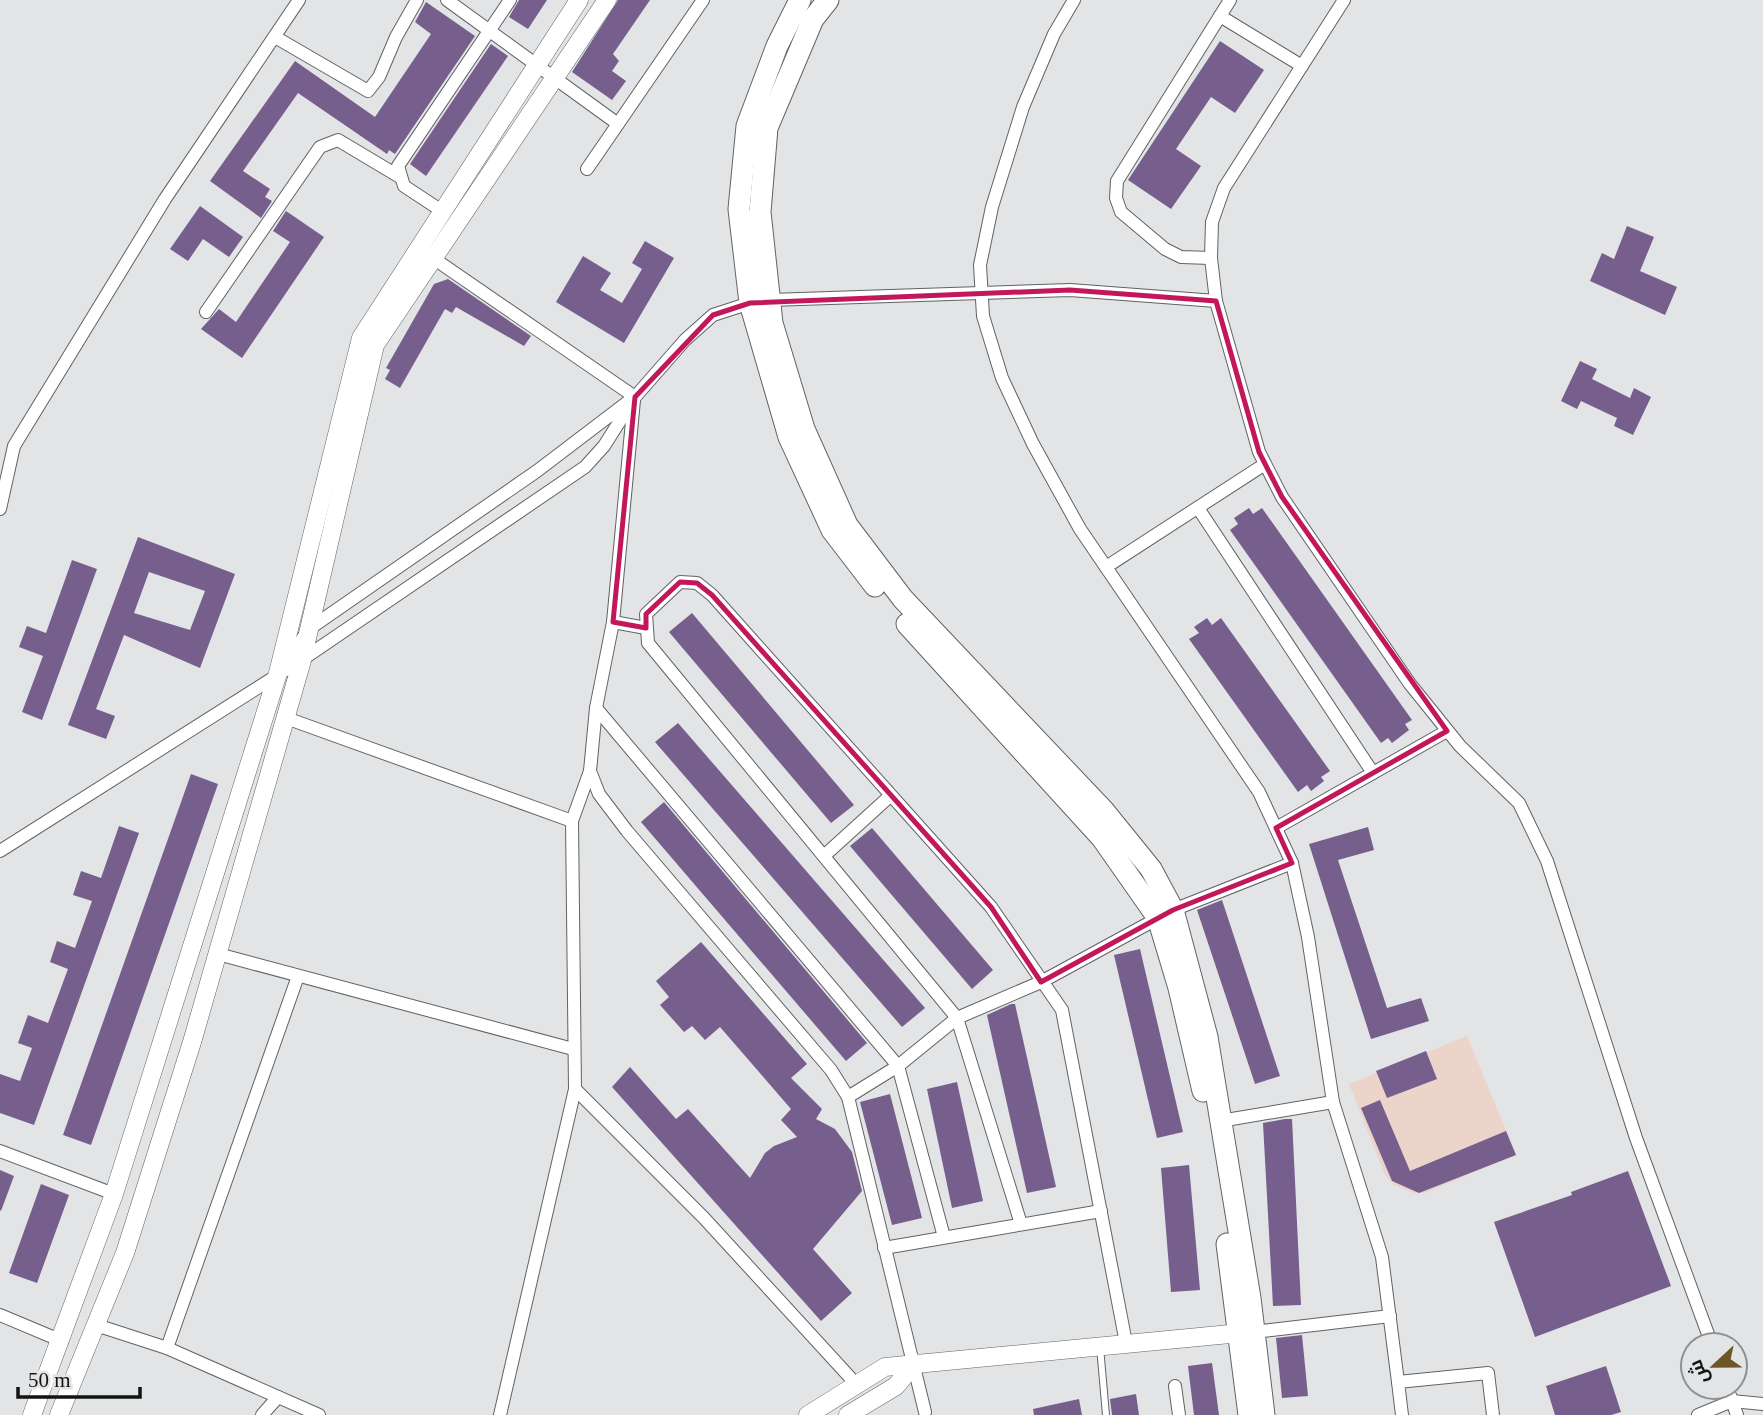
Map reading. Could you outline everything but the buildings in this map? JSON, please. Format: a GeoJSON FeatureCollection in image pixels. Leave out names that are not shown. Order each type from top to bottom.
{"type":"FeatureCollection","features":[{"type":"Feature","properties":{"kind":"main road"},"geometry":{"type":"LineString","coordinates":[[32,1415],[62,1341],[114,1194],[278,673],[361,338],[579,0]]}},
{"type":"Feature","properties":{"kind":"main road"},"geometry":{"type":"LineString","coordinates":[[59,1415],[125,1253],[218,954],[303,659],[375,345],[607,0]]}},
{"type":"Feature","properties":{"kind":"main road"},"geometry":{"type":"LineString","coordinates":[[800,0],[777,46],[747,126],[738,209],[789,437],[832,530],[889,604],[1102,838],[1165,914],[1207,1037],[1246,1333],[1249,1415]]}},
{"type":"Feature","properties":{"kind":"main road"},"geometry":{"type":"LineString","coordinates":[[760,301],[760,212],[767,128],[813,19],[828,0]]}},
{"type":"Feature","properties":{"kind":"main road"},"geometry":{"type":"LineString","coordinates":[[1165,914],[1179,988],[1212,1128],[1246,1333],[1265,1415]]}},
{"type":"Feature","properties":{"kind":"main road"},"geometry":{"type":"LineString","coordinates":[[808,1415],[885,1367],[1246,1333]]}},
{"type":"Feature","properties":{"kind":"main road"},"geometry":{"type":"LineString","coordinates":[[848,1415],[896,1386],[915,1363]]}},
{"type":"Feature","properties":{"kind":"street"},"geometry":{"type":"LineString","coordinates":[[0,509],[14,446],[165,199],[299,0]]}},
{"type":"Feature","properties":{"kind":"street"},"geometry":{"type":"LineString","coordinates":[[275,37],[368,91],[379,77],[396,37],[417,0]]}},
{"type":"Feature","properties":{"kind":"street"},"geometry":{"type":"LineString","coordinates":[[447,0],[618,124]]}},
{"type":"Feature","properties":{"kind":"street"},"geometry":{"type":"LineString","coordinates":[[442,211],[404,186],[398,166],[510,0]]}},
{"type":"Feature","properties":{"kind":"street"},"geometry":{"type":"LineString","coordinates":[[587,169],[703,0]]}},
{"type":"Feature","properties":{"kind":"street"},"geometry":{"type":"LineString","coordinates":[[1074,0],[1054,34],[1023,107],[992,207],[980,265],[983,316],[1007,389],[1032,444],[1080,529],[1259,792],[1292,863],[1308,937],[1333,1102],[1382,1257],[1402,1415]]}},
{"type":"Feature","properties":{"kind":"street"},"geometry":{"type":"LineString","coordinates":[[1210,258],[1181,257],[1165,249],[1121,212],[1116,198],[1117,181],[1230,0]]}},
{"type":"Feature","properties":{"kind":"street"},"geometry":{"type":"LineString","coordinates":[[1344,0],[1224,188],[1212,222],[1210,258],[1216,301],[1233,372],[1265,464],[1282,497],[1410,684],[1447,731],[1520,803],[1542,849],[1636,1138],[1707,1331]]}},
{"type":"Feature","properties":{"kind":"street"},"geometry":{"type":"LineString","coordinates":[[1220,16],[1302,66]]}},
{"type":"Feature","properties":{"kind":"street"},"geometry":{"type":"LineString","coordinates":[[206,312],[320,147],[338,140],[400,177]]}},
{"type":"Feature","properties":{"kind":"street"},"geometry":{"type":"LineString","coordinates":[[433,258],[635,397]]}},
{"type":"Feature","properties":{"kind":"street"},"geometry":{"type":"LineString","coordinates":[[0,850],[303,659],[585,467],[604,446],[635,397],[685,340],[713,315],[760,301],[981,292],[1070,290],[1216,301]]}},
{"type":"Feature","properties":{"kind":"street"},"geometry":{"type":"LineString","coordinates":[[500,1415],[575,1089],[572,821],[590,771],[596,708],[613,622],[635,397]]}},
{"type":"Feature","properties":{"kind":"street"},"geometry":{"type":"LineString","coordinates":[[278,673],[309,629],[537,471],[635,397]]}},
{"type":"Feature","properties":{"kind":"street"},"geometry":{"type":"LineString","coordinates":[[1106,568],[1265,464]]}},
{"type":"Feature","properties":{"kind":"street"},"geometry":{"type":"LineString","coordinates":[[1198,508],[1373,773]]}},
{"type":"Feature","properties":{"kind":"street"},"geometry":{"type":"LineString","coordinates":[[1021,1224],[957,1018],[648,643],[646,614],[680,582],[697,583],[712,594],[990,907],[1062,1010],[1126,1343]]}},
{"type":"Feature","properties":{"kind":"street"},"geometry":{"type":"LineString","coordinates":[[613,622],[646,628]]}},
{"type":"Feature","properties":{"kind":"street"},"geometry":{"type":"LineString","coordinates":[[596,708],[898,1066],[944,1237]]}},
{"type":"Feature","properties":{"kind":"street"},"geometry":{"type":"LineString","coordinates":[[286,718],[572,821]]}},
{"type":"Feature","properties":{"kind":"street"},"geometry":{"type":"LineString","coordinates":[[1276,828],[1447,731]]}},
{"type":"Feature","properties":{"kind":"street"},"geometry":{"type":"LineString","coordinates":[[590,771],[599,794],[627,831],[831,1070],[848,1097],[915,1363],[925,1414]]}},
{"type":"Feature","properties":{"kind":"street"},"geometry":{"type":"LineString","coordinates":[[825,855],[890,796]]}},
{"type":"Feature","properties":{"kind":"street"},"geometry":{"type":"LineString","coordinates":[[848,1097],[898,1066],[957,1018],[1041,982],[1165,914],[1292,863]]}},
{"type":"Feature","properties":{"kind":"street"},"geometry":{"type":"LineString","coordinates":[[218,954],[573,1049]]}},
{"type":"Feature","properties":{"kind":"street"},"geometry":{"type":"LineString","coordinates":[[167,1348],[298,976]]}},
{"type":"Feature","properties":{"kind":"street"},"geometry":{"type":"LineString","coordinates":[[575,1089],[704,1218],[857,1385]]}},
{"type":"Feature","properties":{"kind":"street"},"geometry":{"type":"LineString","coordinates":[[1220,1121],[1333,1102]]}},
{"type":"Feature","properties":{"kind":"street"},"geometry":{"type":"LineString","coordinates":[[0,1151],[114,1194]]}},
{"type":"Feature","properties":{"kind":"street"},"geometry":{"type":"LineString","coordinates":[[884,1248],[1101,1211]]}},
{"type":"Feature","properties":{"kind":"street"},"geometry":{"type":"LineString","coordinates":[[0,1315],[62,1341]]}},
{"type":"Feature","properties":{"kind":"street"},"geometry":{"type":"LineString","coordinates":[[1246,1333],[1390,1316]]}},
{"type":"Feature","properties":{"kind":"street"},"geometry":{"type":"LineString","coordinates":[[96,1325],[167,1348],[319,1415]]}},
{"type":"Feature","properties":{"kind":"street"},"geometry":{"type":"LineString","coordinates":[[1398,1382],[1488,1373],[1493,1415]]}},
{"type":"Feature","properties":{"kind":"street"},"geometry":{"type":"LineString","coordinates":[[1175,1386],[1180,1415]]}},
{"type":"Feature","properties":{"kind":"street"},"geometry":{"type":"LineString","coordinates":[[262,1415],[278,1397]]}},
{"type":"Feature","properties":{"kind":"street"},"geometry":{"type":"LineString","coordinates":[[1732,1401],[1737,1415]]}},
{"type":"Feature","properties":{"kind":"street"},"geometry":{"type":"LineString","coordinates":[[1698,1415],[1732,1401],[1763,1404]]}},
{"type":"Feature","properties":{"kind":"lane"},"geometry":{"type":"LineString","coordinates":[[1099,1345],[1106,1415]]}},
{"type":"Feature","properties":{"kind":"highlighted area"},"geometry":{"type":"Polygon","coordinates":[[[1070,290],[1216,301],[1259,452],[1282,497],[1447,731],[1276,828],[1292,863],[1173,910],[1041,982],[991,907],[712,595],[697,583],[680,582],[646,614],[646,628],[613,622],[635,397],[713,315],[750,303],[1070,290]]]}},
{"type":"Feature","properties":{"kind":"shaded area"},"geometry":{"type":"Polygon","coordinates":[[[1467,1036],[1516,1155],[1427,1192],[1414,1193],[1394,1185],[1385,1175],[1349,1084],[1467,1036]]]}}]}
